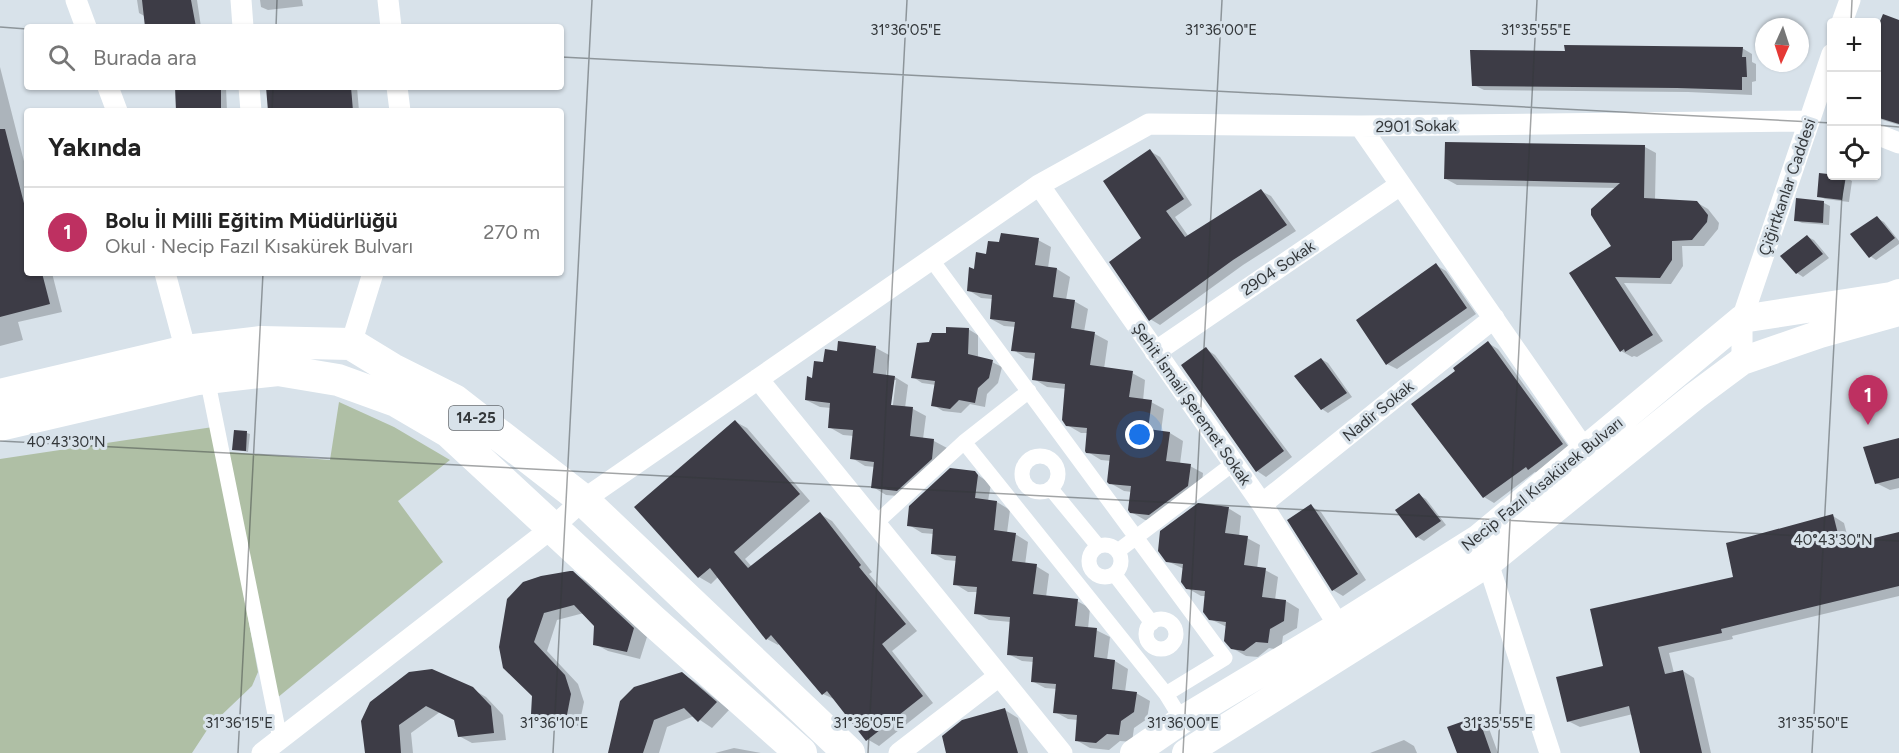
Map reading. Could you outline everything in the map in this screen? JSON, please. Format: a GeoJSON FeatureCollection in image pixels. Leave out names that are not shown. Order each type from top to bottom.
{"type":"FeatureCollection","features":[{"type":"Feature","properties":{"kind":"main road"},"geometry":{"type":"LineString","coordinates":[[1742,319],[1899,293]]}},
{"type":"Feature","properties":{"kind":"main road","name":"Necip Fazıl Kısakürek Bulvarı"},"geometry":{"type":"LineString","coordinates":[[1186,753],[1488,562],[1742,361],[1820,334],[1899,312]]}},
{"type":"Feature","properties":{"kind":"main road","name":"Necip Fazıl Kısakürek Bulvarı"},"geometry":{"type":"LineString","coordinates":[[1134,753],[1182,720],[1339,626],[1479,538],[1742,319]]}},
{"type":"Feature","properties":{"kind":"main road"},"geometry":{"type":"LineString","coordinates":[[0,395],[186,351],[261,342],[351,344]]}},
{"type":"Feature","properties":{"kind":"main road","name":"14-25"},"geometry":{"type":"LineString","coordinates":[[351,344],[392,369],[454,400],[583,500],[849,753]]}},
{"type":"Feature","properties":{"kind":"main road","name":"14-25"},"geometry":{"type":"LineString","coordinates":[[0,426],[207,378],[278,370],[338,380],[396,401],[449,432],[801,753]]}},
{"type":"Feature","properties":{"kind":"street"},"geometry":{"type":"LineString","coordinates":[[76,0],[85,24]]}},
{"type":"Feature","properties":{"kind":"street"},"geometry":{"type":"LineString","coordinates":[[241,0],[243,24]]}},
{"type":"Feature","properties":{"kind":"street"},"geometry":{"type":"LineString","coordinates":[[388,0],[391,24]]}},
{"type":"Feature","properties":{"kind":"street"},"geometry":{"type":"LineString","coordinates":[[1843,18],[1850,0]]}},
{"type":"Feature","properties":{"kind":"street","name":"Çiğirtkanlar Caddesi"},"geometry":{"type":"LineString","coordinates":[[1742,361],[1742,319],[1818,118],[1828,72]]}},
{"type":"Feature","properties":{"kind":"street"},"geometry":{"type":"LineString","coordinates":[[109,90],[116,108]]}},
{"type":"Feature","properties":{"kind":"street"},"geometry":{"type":"LineString","coordinates":[[249,90],[251,108]]}},
{"type":"Feature","properties":{"kind":"street"},"geometry":{"type":"LineString","coordinates":[[397,90],[400,108]]}},
{"type":"Feature","properties":{"kind":"street","name":"2901 Sokak"},"geometry":{"type":"LineString","coordinates":[[262,753],[552,528],[583,500],[1039,185],[1149,124],[1360,126],[1818,118]]}},
{"type":"Feature","properties":{"kind":"street"},"geometry":{"type":"LineString","coordinates":[[1360,126],[1585,450]]}},
{"type":"Feature","properties":{"kind":"street"},"geometry":{"type":"LineString","coordinates":[[1881,136],[1899,142]]}},
{"type":"Feature","properties":{"kind":"street","name":"2904 Sokak"},"geometry":{"type":"LineString","coordinates":[[1155,352],[1400,184]]}},
{"type":"Feature","properties":{"kind":"street","name":"Şehit İsmail Şeremet Sokak"},"geometry":{"type":"LineString","coordinates":[[1039,185],[1262,504],[1339,626]]}},
{"type":"Feature","properties":{"kind":"street"},"geometry":{"type":"LineString","coordinates":[[931,260],[1225,657],[1166,694]]}},
{"type":"Feature","properties":{"kind":"street"},"geometry":{"type":"LineString","coordinates":[[166,276],[186,351]]}},
{"type":"Feature","properties":{"kind":"street"},"geometry":{"type":"LineString","coordinates":[[351,344],[372,276]]}},
{"type":"Feature","properties":{"kind":"street","name":"Nadir Sokak"},"geometry":{"type":"LineString","coordinates":[[1262,504],[1494,318]]}},
{"type":"Feature","properties":{"kind":"street"},"geometry":{"type":"LineString","coordinates":[[207,378],[280,739]]}},
{"type":"Feature","properties":{"kind":"street"},"geometry":{"type":"LineString","coordinates":[[758,379],[1062,753]]}},
{"type":"Feature","properties":{"kind":"street"},"geometry":{"type":"LineString","coordinates":[[875,524],[964,442],[1029,391]]}},
{"type":"Feature","properties":{"kind":"street"},"geometry":{"type":"LineString","coordinates":[[964,442],[1166,694],[1182,720]]}},
{"type":"Feature","properties":{"kind":"street"},"geometry":{"type":"LineString","coordinates":[[1041,456],[1053,461],[1058,479],[1051,489],[1041,493],[1030,490],[1026,486],[1021,476],[1029,459],[1041,456]]}},
{"type":"Feature","properties":{"kind":"street"},"geometry":{"type":"LineString","coordinates":[[1056,467],[1078,459]]}},
{"type":"Feature","properties":{"kind":"street"},"geometry":{"type":"LineString","coordinates":[[1118,550],[1234,463]]}},
{"type":"Feature","properties":{"kind":"street"},"geometry":{"type":"LineString","coordinates":[[1011,501],[1026,486]]}},
{"type":"Feature","properties":{"kind":"street"},"geometry":{"type":"LineString","coordinates":[[1051,489],[1098,546]]}},
{"type":"Feature","properties":{"kind":"street"},"geometry":{"type":"LineString","coordinates":[[1109,545],[1118,550],[1122,561],[1115,575],[1099,577],[1090,569],[1089,559],[1098,546],[1109,545]]}},
{"type":"Feature","properties":{"kind":"street"},"geometry":{"type":"LineString","coordinates":[[1488,562],[1550,753]]}},
{"type":"Feature","properties":{"kind":"street"},"geometry":{"type":"LineString","coordinates":[[1075,581],[1090,569]]}},
{"type":"Feature","properties":{"kind":"street"},"geometry":{"type":"LineString","coordinates":[[1115,575],[1152,623]]}},
{"type":"Feature","properties":{"kind":"street"},"geometry":{"type":"LineString","coordinates":[[1173,625],[1189,609]]}},
{"type":"Feature","properties":{"kind":"street"},"geometry":{"type":"LineString","coordinates":[[1160,619],[1173,625],[1176,638],[1170,647],[1155,648],[1148,641],[1147,630],[1152,623],[1160,619]]}},
{"type":"Feature","properties":{"kind":"street"},"geometry":{"type":"LineString","coordinates":[[1131,651],[1148,641]]}},
{"type":"Feature","properties":{"kind":"street"},"geometry":{"type":"LineString","coordinates":[[899,753],[999,676]]}},
{"type":"Feature","properties":{"kind":"green space"},"geometry":{"type":"Polygon","coordinates":[[[339,402],[394,427],[450,460],[398,501],[443,562],[277,698],[229,452],[330,460],[339,402]]]}},
{"type":"Feature","properties":{"kind":"green space"},"geometry":{"type":"Polygon","coordinates":[[[213,427],[258,672],[252,686],[209,727],[192,753],[0,753],[0,459],[213,427]]]}},
{"type":"Feature","properties":{"kind":"building"},"geometry":{"type":"Polygon","coordinates":[[[142,0],[191,0],[195,24],[145,24],[142,0]]]}},
{"type":"Feature","properties":{"kind":"building"},"geometry":{"type":"Polygon","coordinates":[[[1883,14],[1899,20],[1899,124],[1881,119],[1881,19],[1883,14]]]}},
{"type":"Feature","properties":{"kind":"building"},"geometry":{"type":"Polygon","coordinates":[[[1564,45],[1743,47],[1742,57],[1746,57],[1747,77],[1742,77],[1742,90],[1472,86],[1470,50],[1565,51],[1564,45]]]}},
{"type":"Feature","properties":{"kind":"building"},"geometry":{"type":"Polygon","coordinates":[[[175,90],[221,90],[221,108],[176,108],[175,90]]]}},
{"type":"Feature","properties":{"kind":"building"},"geometry":{"type":"Polygon","coordinates":[[[266,90],[351,90],[353,108],[268,108],[266,90]]]}},
{"type":"Feature","properties":{"kind":"building"},"geometry":{"type":"Polygon","coordinates":[[[0,129],[5,129],[24,203],[24,276],[43,276],[50,304],[0,317],[0,129]]]}},
{"type":"Feature","properties":{"kind":"building"},"geometry":{"type":"Polygon","coordinates":[[[1445,142],[1645,145],[1644,198],[1697,201],[1708,215],[1707,222],[1692,240],[1672,241],[1672,260],[1660,278],[1615,277],[1653,335],[1625,352],[1624,349],[1620,352],[1569,273],[1611,246],[1591,215],[1591,209],[1620,183],[1444,179],[1445,142]]]}},
{"type":"Feature","properties":{"kind":"building"},"geometry":{"type":"Polygon","coordinates":[[[1150,149],[1184,199],[1166,211],[1185,237],[1261,189],[1287,225],[1233,260],[1149,321],[1109,262],[1141,238],[1103,181],[1150,149]]]}},
{"type":"Feature","properties":{"kind":"building"},"geometry":{"type":"Polygon","coordinates":[[[1819,173],[1827,174],[1827,180],[1845,180],[1842,200],[1817,197],[1819,173]]]}},
{"type":"Feature","properties":{"kind":"building"},"geometry":{"type":"Polygon","coordinates":[[[1796,198],[1824,201],[1823,223],[1794,221],[1796,198]]]}},
{"type":"Feature","properties":{"kind":"building"},"geometry":{"type":"Polygon","coordinates":[[[1877,216],[1895,238],[1869,258],[1850,234],[1877,216]]]}},
{"type":"Feature","properties":{"kind":"building"},"geometry":{"type":"Polygon","coordinates":[[[1001,233],[1039,238],[1035,265],[1057,268],[1053,297],[1075,300],[1071,328],[1095,332],[1090,365],[1133,371],[1129,397],[1152,400],[1148,429],[1170,432],[1166,461],[1191,464],[1188,486],[1149,515],[1130,513],[1128,510],[1131,486],[1107,482],[1110,455],[1086,453],[1087,428],[1066,426],[1062,420],[1065,384],[1032,380],[1035,353],[1011,351],[1015,322],[990,319],[992,295],[967,291],[969,267],[974,269],[976,252],[986,254],[988,241],[999,242],[1001,233]]]}},
{"type":"Feature","properties":{"kind":"building"},"geometry":{"type":"Polygon","coordinates":[[[1807,235],[1823,254],[1796,274],[1780,256],[1807,235]]]}},
{"type":"Feature","properties":{"kind":"building"},"geometry":{"type":"Polygon","coordinates":[[[1436,263],[1467,308],[1386,365],[1356,320],[1436,263]]]}},
{"type":"Feature","properties":{"kind":"building"},"geometry":{"type":"Polygon","coordinates":[[[946,327],[969,328],[968,354],[993,360],[989,378],[978,388],[975,403],[959,400],[950,409],[931,406],[935,381],[911,378],[917,343],[929,342],[932,333],[946,333],[946,327]]]}},
{"type":"Feature","properties":{"kind":"building"},"geometry":{"type":"Polygon","coordinates":[[[838,341],[876,346],[873,373],[895,376],[891,405],[913,407],[910,436],[934,439],[932,459],[897,491],[871,488],[874,462],[850,459],[853,430],[828,428],[830,403],[805,400],[807,376],[812,378],[814,361],[823,362],[825,349],[837,351],[838,341]]]}},
{"type":"Feature","properties":{"kind":"building"},"geometry":{"type":"Polygon","coordinates":[[[1488,341],[1563,444],[1528,470],[1526,467],[1483,498],[1411,404],[1455,371],[1453,368],[1488,341]]]}},
{"type":"Feature","properties":{"kind":"building"},"geometry":{"type":"Polygon","coordinates":[[[1206,347],[1284,451],[1256,472],[1181,365],[1206,347]]]}},
{"type":"Feature","properties":{"kind":"building"},"geometry":{"type":"Polygon","coordinates":[[[1321,358],[1347,393],[1321,410],[1294,376],[1321,358]]]}},
{"type":"Feature","properties":{"kind":"building"},"geometry":{"type":"Polygon","coordinates":[[[735,420],[800,494],[734,552],[748,568],[820,512],[861,565],[859,567],[906,624],[882,644],[923,696],[866,741],[827,691],[822,695],[771,635],[766,640],[710,568],[698,578],[634,507],[735,420]]]}},
{"type":"Feature","properties":{"kind":"building"},"geometry":{"type":"Polygon","coordinates":[[[234,430],[247,431],[246,451],[232,450],[234,430]]]}},
{"type":"Feature","properties":{"kind":"building"},"geometry":{"type":"Polygon","coordinates":[[[1899,438],[1899,478],[1875,484],[1863,447],[1899,438]]]}},
{"type":"Feature","properties":{"kind":"building"},"geometry":{"type":"Polygon","coordinates":[[[950,468],[975,471],[978,475],[975,498],[997,501],[994,530],[1016,533],[1012,561],[1037,564],[1033,594],[1078,599],[1075,626],[1097,628],[1094,657],[1115,660],[1112,689],[1137,692],[1134,712],[1121,721],[1119,735],[1107,734],[1096,743],[1075,741],[1077,715],[1053,713],[1056,684],[1031,682],[1033,657],[1007,655],[1010,617],[974,614],[977,587],[953,585],[956,556],[931,554],[933,529],[907,526],[909,506],[950,468]]]}},
{"type":"Feature","properties":{"kind":"building"},"geometry":{"type":"Polygon","coordinates":[[[1419,493],[1441,521],[1416,538],[1395,510],[1419,493]]]}},
{"type":"Feature","properties":{"kind":"building"},"geometry":{"type":"Polygon","coordinates":[[[1198,503],[1229,507],[1225,533],[1248,536],[1244,565],[1266,568],[1262,597],[1286,600],[1284,621],[1270,629],[1268,643],[1256,642],[1244,651],[1231,649],[1224,641],[1226,622],[1209,620],[1203,612],[1205,591],[1186,589],[1181,582],[1183,564],[1166,562],[1158,551],[1160,531],[1198,503]]]}},
{"type":"Feature","properties":{"kind":"building"},"geometry":{"type":"Polygon","coordinates":[[[1311,504],[1358,574],[1332,591],[1287,520],[1311,504]]]}},
{"type":"Feature","properties":{"kind":"building"},"geometry":{"type":"Polygon","coordinates":[[[1833,514],[1841,546],[1899,532],[1899,586],[1721,629],[1722,633],[1658,647],[1665,674],[1683,670],[1702,753],[1640,753],[1629,706],[1567,722],[1556,677],[1603,666],[1590,609],[1733,577],[1726,543],[1833,514]]]}},
{"type":"Feature","properties":{"kind":"building"},"geometry":{"type":"Polygon","coordinates":[[[573,571],[634,628],[627,652],[593,645],[594,626],[574,605],[544,613],[534,642],[565,675],[571,694],[566,720],[531,714],[532,696],[503,668],[499,647],[507,599],[523,582],[573,571]]]}},
{"type":"Feature","properties":{"kind":"building"},"geometry":{"type":"Polygon","coordinates":[[[432,669],[473,687],[491,706],[494,733],[458,737],[454,720],[426,706],[399,725],[401,753],[365,753],[361,721],[370,702],[409,672],[432,669]]]}},
{"type":"Feature","properties":{"kind":"building"},"geometry":{"type":"Polygon","coordinates":[[[682,672],[717,702],[698,722],[684,708],[654,720],[643,753],[608,753],[620,701],[634,687],[682,672]]]}},
{"type":"Feature","properties":{"kind":"building"},"geometry":{"type":"Polygon","coordinates":[[[1005,708],[1018,753],[946,753],[942,736],[962,720],[1005,708]]]}},
{"type":"Feature","properties":{"kind":"building"},"geometry":{"type":"Polygon","coordinates":[[[1478,716],[1491,753],[1457,753],[1447,727],[1478,716]]]}},
{"type":"Feature","properties":{"kind":"place","name":"Bolu İl Milli Eğitim Müdürlüğü"},"geometry":{"type":"Point","coordinates":[1868,425]}}]}
